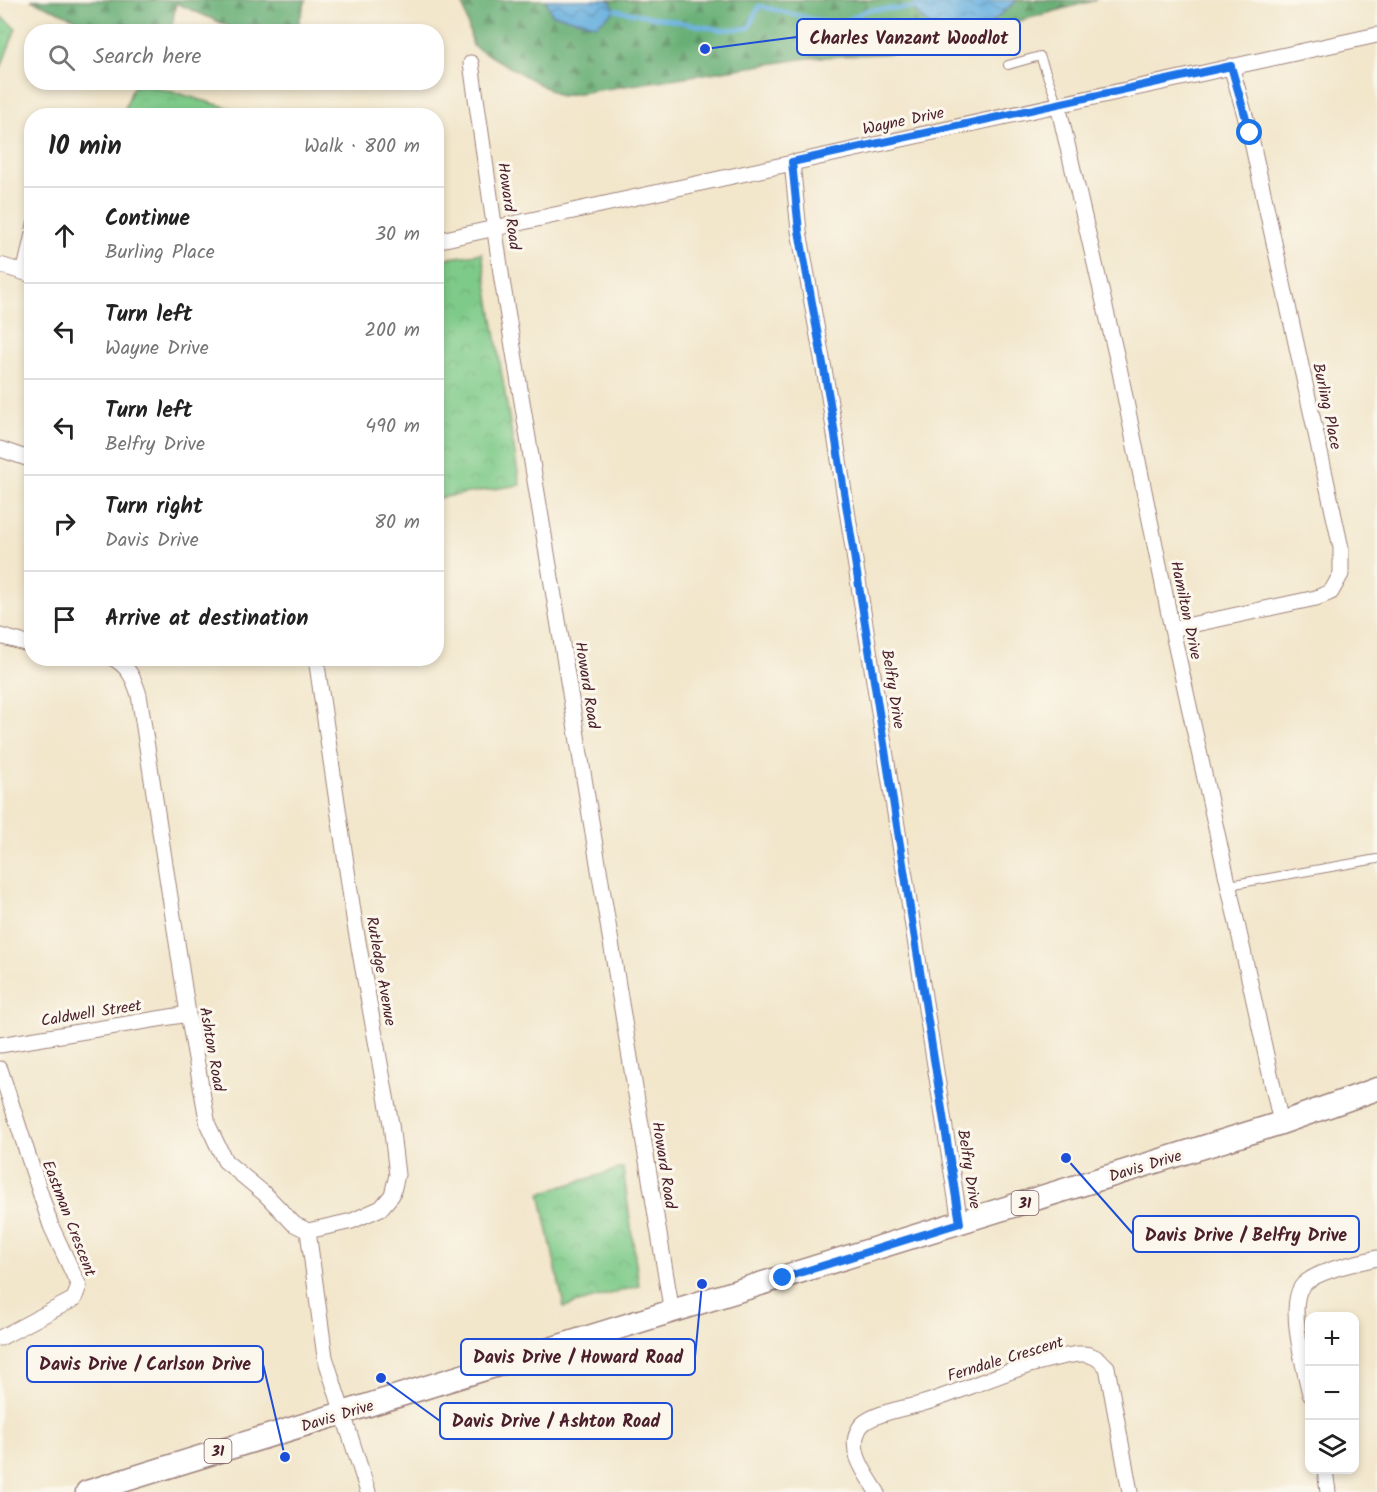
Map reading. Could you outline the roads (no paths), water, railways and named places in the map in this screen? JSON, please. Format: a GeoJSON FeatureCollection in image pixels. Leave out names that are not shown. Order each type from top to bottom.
{"type":"FeatureCollection","features":[{"type":"Feature","properties":{"kind":"main road","name":"Davis Drive"},"geometry":{"type":"LineString","coordinates":[[87,1492],[1281,1123],[1377,1089]]}},
{"type":"Feature","properties":{"kind":"street","name":"Wayne Drive"},"geometry":{"type":"LineString","coordinates":[[444,239],[1377,35]]}},
{"type":"Feature","properties":{"kind":"street","name":"Howard Road"},"geometry":{"type":"LineString","coordinates":[[471,63],[494,227],[672,1313]]}},
{"type":"Feature","properties":{"kind":"street","name":"Burling Place"},"geometry":{"type":"LineString","coordinates":[[1172,628],[1316,598],[1331,592],[1341,574],[1341,548],[1250,133],[1231,66]]}},
{"type":"Feature","properties":{"kind":"street","name":"Hamilton Drive"},"geometry":{"type":"LineString","coordinates":[[1058,105],[1119,367],[1172,628],[1281,1123]]}},
{"type":"Feature","properties":{"kind":"street","name":"Belfry Drive"},"geometry":{"type":"LineString","coordinates":[[792,162],[799,231],[831,408],[960,1223]]}},
{"type":"Feature","properties":{"kind":"street"},"geometry":{"type":"LineString","coordinates":[[0,265],[24,272]]}},
{"type":"Feature","properties":{"kind":"street"},"geometry":{"type":"LineString","coordinates":[[0,449],[24,457]]}},
{"type":"Feature","properties":{"kind":"street"},"geometry":{"type":"LineString","coordinates":[[0,636],[24,643]]}},
{"type":"Feature","properties":{"kind":"street","name":"Ashton Road"},"geometry":{"type":"LineString","coordinates":[[125,666],[135,680],[139,695],[188,1014],[208,1125],[225,1161],[266,1195],[294,1224],[308,1231]]}},
{"type":"Feature","properties":{"kind":"street","name":"Rutledge Avenue"},"geometry":{"type":"LineString","coordinates":[[308,1231],[352,1221],[381,1208],[392,1195],[397,1175],[391,1124],[355,925],[317,666]]}},
{"type":"Feature","properties":{"kind":"street","name":"Caldwell Street"},"geometry":{"type":"LineString","coordinates":[[0,1045],[188,1014]]}},
{"type":"Feature","properties":{"kind":"street","name":"Eastman Crescent"},"geometry":{"type":"LineString","coordinates":[[0,1069],[51,1226],[79,1286],[74,1299],[0,1338]]}},
{"type":"Feature","properties":{"kind":"street"},"geometry":{"type":"LineString","coordinates":[[308,1231],[325,1357],[368,1492]]}},
{"type":"Feature","properties":{"kind":"street"},"geometry":{"type":"LineString","coordinates":[[1306,1366],[1296,1303],[1303,1285],[1325,1272],[1377,1258]]}},
{"type":"Feature","properties":{"kind":"street","name":"Ferndale Crescent"},"geometry":{"type":"LineString","coordinates":[[877,1492],[858,1460],[856,1440],[858,1429],[867,1418],[927,1402],[1038,1364],[1080,1354],[1096,1356],[1107,1367],[1130,1492]]}},
{"type":"Feature","properties":{"kind":"street"},"geometry":{"type":"LineString","coordinates":[[1325,1474],[1328,1492]]}},
{"type":"Feature","properties":{"kind":"lane"},"geometry":{"type":"LineString","coordinates":[[1008,65],[1040,56],[1058,105]]}},
{"type":"Feature","properties":{"kind":"lane"},"geometry":{"type":"LineString","coordinates":[[1229,885],[1377,859]]}},
{"type":"Feature","properties":{"kind":"water"},"geometry":{"type":"Polygon","coordinates":[[[546,0],[609,0],[616,10],[596,25],[552,14],[546,0]]]}},
{"type":"Feature","properties":{"kind":"water"},"geometry":{"type":"Polygon","coordinates":[[[913,0],[1017,0],[982,31],[967,38],[926,23],[912,8],[913,0]]]}},
{"type":"Feature","properties":{"kind":"waterway"},"geometry":{"type":"LineString","coordinates":[[616,10],[722,30],[749,28],[759,6],[837,25],[867,10],[912,8]]}},
{"type":"Feature","properties":{"kind":"place","name":"Charles Vanzant Woodlot"},"geometry":{"type":"Point","coordinates":[705,49]}},
{"type":"Feature","properties":{"kind":"place","name":"Davis Drive / Belfry Drive"},"geometry":{"type":"Point","coordinates":[1066,1158]}},
{"type":"Feature","properties":{"kind":"place","name":"Davis Drive / Howard Road"},"geometry":{"type":"Point","coordinates":[702,1284]}},
{"type":"Feature","properties":{"kind":"place","name":"Davis Drive / Ashton Road"},"geometry":{"type":"Point","coordinates":[381,1378]}},
{"type":"Feature","properties":{"kind":"place","name":"Davis Drive / Carlson Drive"},"geometry":{"type":"Point","coordinates":[285,1457]}}]}
